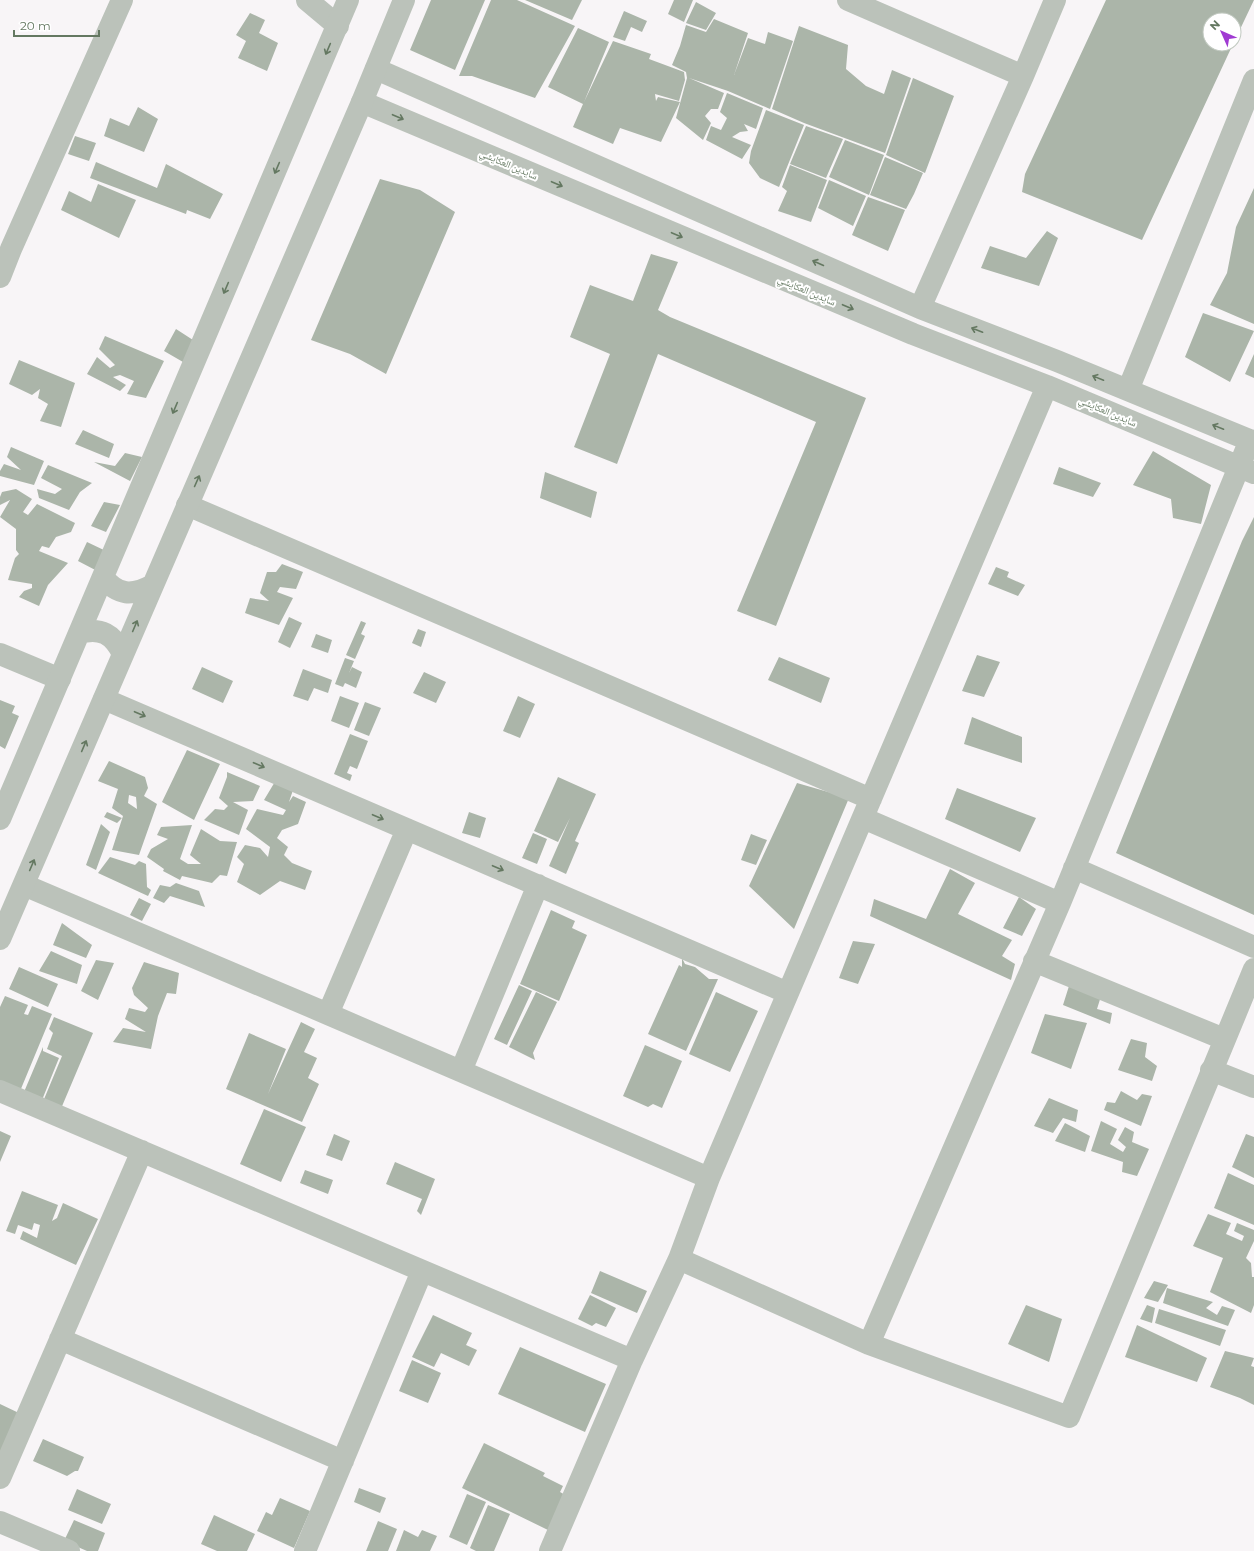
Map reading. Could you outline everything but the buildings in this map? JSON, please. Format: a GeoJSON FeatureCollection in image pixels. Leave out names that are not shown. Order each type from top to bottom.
{"type":"FeatureCollection","features":[{"type":"Feature","properties":{"kind":"street"},"geometry":{"type":"LineString","coordinates":[[0,277],[5,246],[122,0]]}},
{"type":"Feature","properties":{"kind":"street"},"geometry":{"type":"LineString","coordinates":[[307,0],[338,26]]}},
{"type":"Feature","properties":{"kind":"street"},"geometry":{"type":"LineString","coordinates":[[0,819],[348,0]]}},
{"type":"Feature","properties":{"kind":"street"},"geometry":{"type":"LineString","coordinates":[[0,939],[362,102],[404,0]]}},
{"type":"Feature","properties":{"kind":"street"},"geometry":{"type":"LineString","coordinates":[[848,0],[1023,76]]}},
{"type":"Feature","properties":{"kind":"street"},"geometry":{"type":"LineString","coordinates":[[920,308],[1023,76],[1055,0]]}},
{"type":"Feature","properties":{"kind":"street"},"geometry":{"type":"LineString","coordinates":[[376,69],[920,308],[1057,361],[1252,441],[1246,470],[869,1344]]}},
{"type":"Feature","properties":{"kind":"street"},"geometry":{"type":"LineString","coordinates":[[1128,390],[1254,80]]}},
{"type":"Feature","properties":{"kind":"street","name":"سايدين العكايشي"},"geometry":{"type":"LineString","coordinates":[[362,102],[913,334],[1048,386],[1246,470]]}},
{"type":"Feature","properties":{"kind":"street"},"geometry":{"type":"LineString","coordinates":[[550,1551],[632,1360],[679,1259],[709,1178],[1048,386]]}},
{"type":"Feature","properties":{"kind":"street"},"geometry":{"type":"LineString","coordinates":[[187,505],[867,808],[1060,903]]}},
{"type":"Feature","properties":{"kind":"street"},"geometry":{"type":"LineString","coordinates":[[103,577],[109,584],[122,592],[131,593],[142,591],[153,585]]}},
{"type":"Feature","properties":{"kind":"street"},"geometry":{"type":"LineString","coordinates":[[79,633],[91,630],[100,631],[113,638],[123,654]]}},
{"type":"Feature","properties":{"kind":"street"},"geometry":{"type":"LineString","coordinates":[[0,654],[60,679]]}},
{"type":"Feature","properties":{"kind":"street"},"geometry":{"type":"LineString","coordinates":[[104,699],[788,993]]}},
{"type":"Feature","properties":{"kind":"street"},"geometry":{"type":"LineString","coordinates":[[328,1014],[407,829]]}},
{"type":"Feature","properties":{"kind":"street"},"geometry":{"type":"LineString","coordinates":[[1074,868],[1254,947]]}},
{"type":"Feature","properties":{"kind":"street"},"geometry":{"type":"LineString","coordinates":[[24,885],[709,1178]]}},
{"type":"Feature","properties":{"kind":"street"},"geometry":{"type":"LineString","coordinates":[[461,1071],[538,885]]}},
{"type":"Feature","properties":{"kind":"street"},"geometry":{"type":"LineString","coordinates":[[1034,961],[1224,1040]]}},
{"type":"Feature","properties":{"kind":"street"},"geometry":{"type":"LineString","coordinates":[[679,1259],[869,1344],[1068,1417],[1254,969]]}},
{"type":"Feature","properties":{"kind":"street"},"geometry":{"type":"LineString","coordinates":[[1212,1070],[1254,1087]]}},
{"type":"Feature","properties":{"kind":"street"},"geometry":{"type":"LineString","coordinates":[[0,1091],[632,1360]]}},
{"type":"Feature","properties":{"kind":"street"},"geometry":{"type":"LineString","coordinates":[[0,1478],[142,1151]]}},
{"type":"Feature","properties":{"kind":"street"},"geometry":{"type":"LineString","coordinates":[[305,1551],[422,1271]]}},
{"type":"Feature","properties":{"kind":"street"},"geometry":{"type":"LineString","coordinates":[[60,1339],[343,1462]]}},
{"type":"Feature","properties":{"kind":"street"},"geometry":{"type":"LineString","coordinates":[[0,1522],[69,1551]]}}]}
